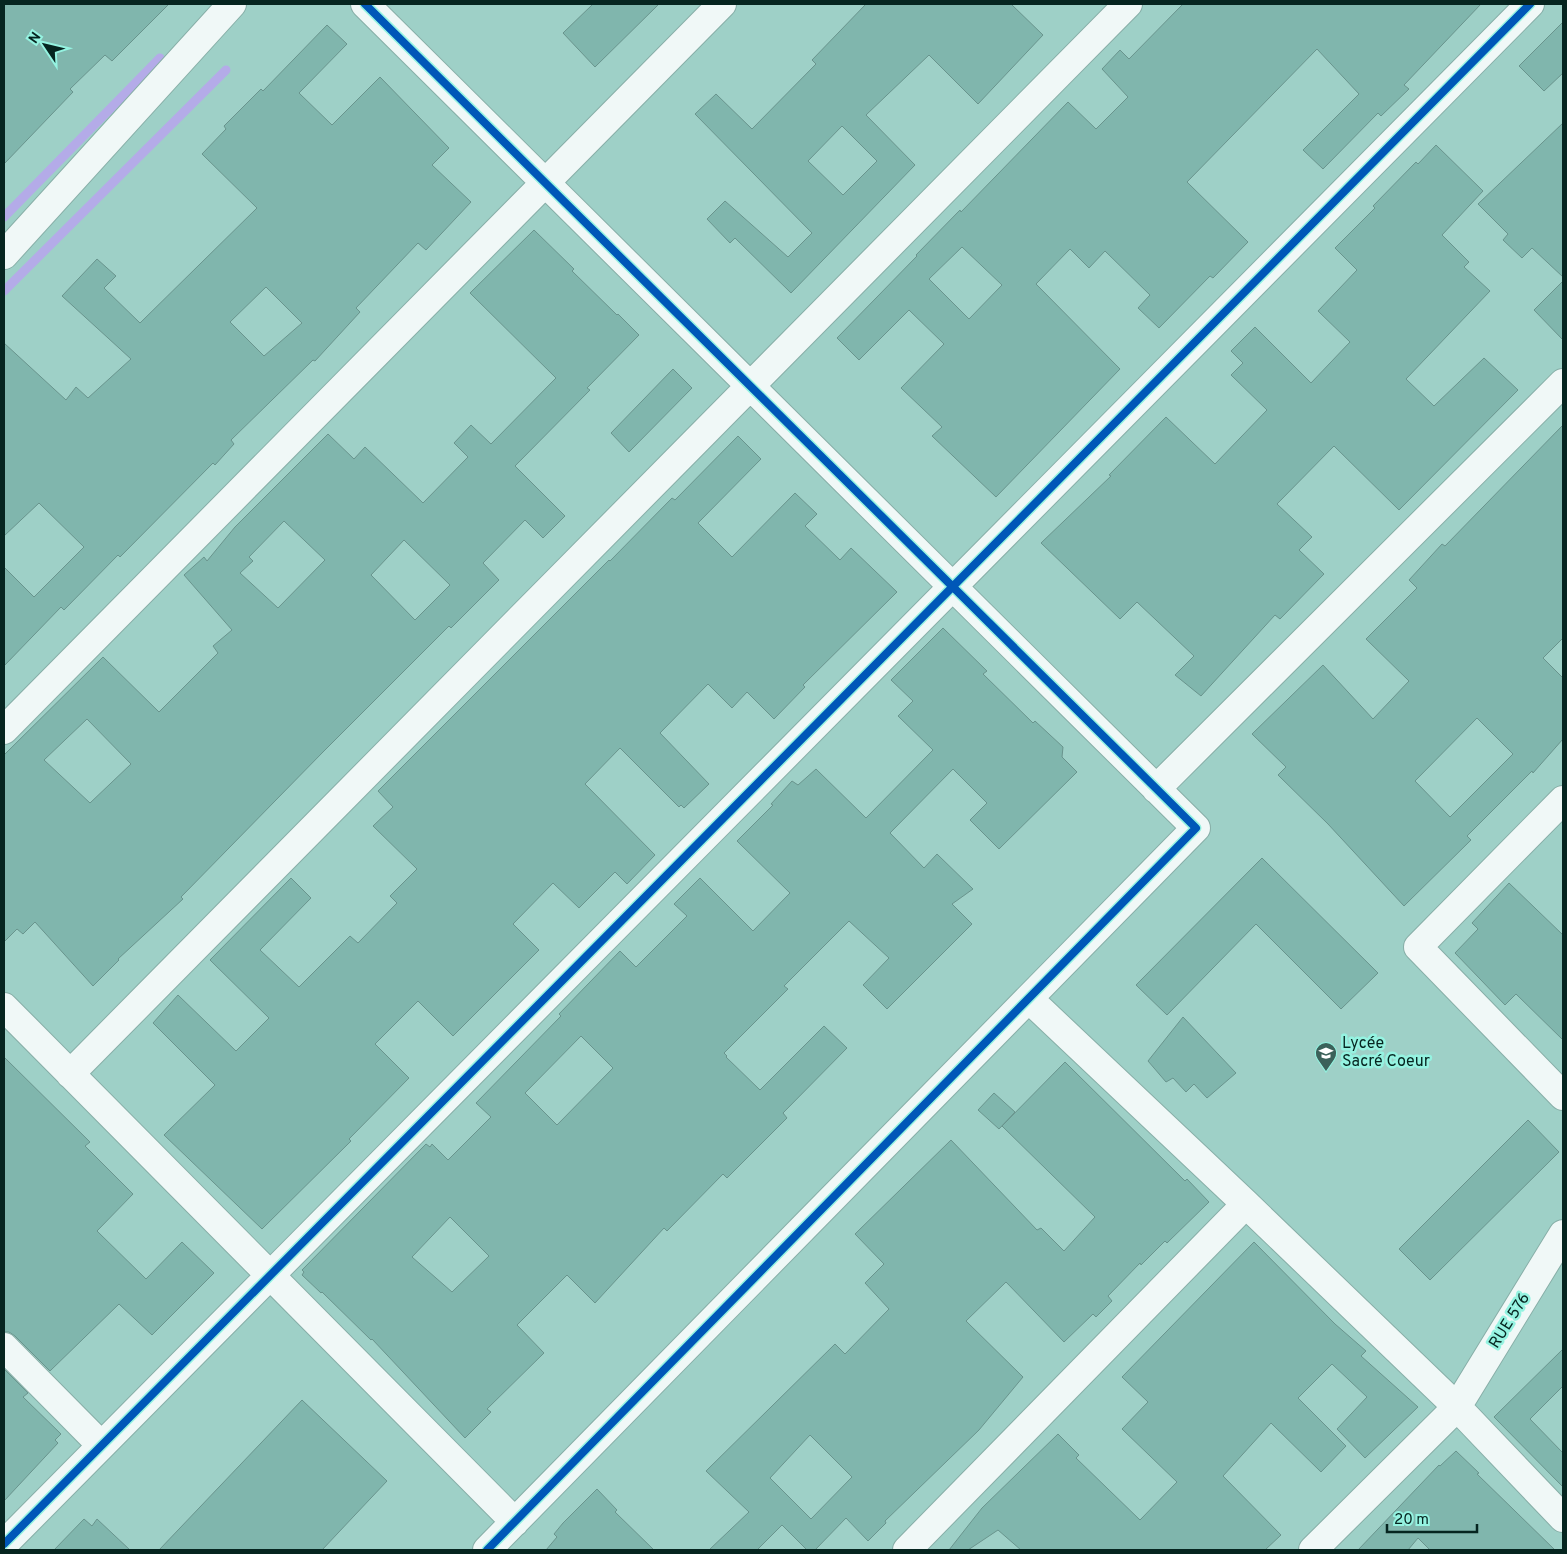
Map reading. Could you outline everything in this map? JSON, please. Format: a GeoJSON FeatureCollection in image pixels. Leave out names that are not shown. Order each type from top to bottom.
{"type":"FeatureCollection","features":[{"type":"Feature","properties":{"kind":"street"},"geometry":{"type":"LineString","coordinates":[[4,256],[232,4]]}},
{"type":"Feature","properties":{"kind":"street"},"geometry":{"type":"LineString","coordinates":[[365,4],[1196,828],[487,1550]]}},
{"type":"Feature","properties":{"kind":"street"},"geometry":{"type":"LineString","coordinates":[[4,730],[722,4]]}},
{"type":"Feature","properties":{"kind":"street"},"geometry":{"type":"LineString","coordinates":[[70,1074],[1128,4]]}},
{"type":"Feature","properties":{"kind":"street"},"geometry":{"type":"LineString","coordinates":[[4,1544],[1530,4]]}},
{"type":"Feature","properties":{"kind":"street"},"geometry":{"type":"LineString","coordinates":[[1156,789],[1563,383]]}},
{"type":"Feature","properties":{"kind":"street"},"geometry":{"type":"LineString","coordinates":[[1563,800],[1418,947],[1563,1096]]}},
{"type":"Feature","properties":{"kind":"street"},"geometry":{"type":"LineString","coordinates":[[1029,999],[1457,1407],[1563,1518]]}},
{"type":"Feature","properties":{"kind":"street"},"geometry":{"type":"LineString","coordinates":[[4,1007],[515,1522]]}},
{"type":"Feature","properties":{"kind":"street"},"geometry":{"type":"LineString","coordinates":[[907,1550],[1246,1204]]}},
{"type":"Feature","properties":{"kind":"street","name":"RUE 576"},"geometry":{"type":"LineString","coordinates":[[1313,1550],[1457,1407],[1563,1234]]}},
{"type":"Feature","properties":{"kind":"street"},"geometry":{"type":"LineString","coordinates":[[4,1347],[101,1445]]}},
{"type":"Feature","properties":{"kind":"building"},"geometry":{"type":"Polygon","coordinates":[[[4,4],[169,4],[112,61],[105,55],[70,89],[73,92],[4,164],[4,4]]]}},
{"type":"Feature","properties":{"kind":"building"},"geometry":{"type":"Polygon","coordinates":[[[593,4],[659,4],[595,67],[563,33],[593,4]]]}},
{"type":"Feature","properties":{"kind":"building"},"geometry":{"type":"Polygon","coordinates":[[[866,4],[1011,4],[1043,35],[978,104],[929,55],[866,115],[915,165],[791,293],[735,238],[730,243],[707,219],[725,201],[788,257],[812,233],[695,114],[716,94],[752,129],[816,64],[812,60],[866,4]],[[842,126],[808,161],[843,195],[877,161],[842,126]]]}},
{"type":"Feature","properties":{"kind":"building"},"geometry":{"type":"Polygon","coordinates":[[[1183,4],[1481,4],[1404,85],[1409,89],[1381,116],[1378,113],[1323,169],[1303,150],[1359,94],[1317,49],[1187,182],[1248,242],[1213,278],[1210,276],[1159,328],[1138,308],[1150,295],[1105,251],[1089,268],[1070,249],[1036,284],[1120,369],[996,497],[932,436],[942,427],[901,388],[944,344],[909,310],[859,360],[837,338],[960,210],[961,212],[1068,102],[1096,129],[1128,97],[1102,69],[1120,50],[1129,59],[1183,4]],[[962,247],[929,279],[969,319],[1002,285],[962,247]]]}},
{"type":"Feature","properties":{"kind":"building"},"geometry":{"type":"Polygon","coordinates":[[[1563,22],[1563,73],[1544,91],[1519,66],[1563,22]]]}},
{"type":"Feature","properties":{"kind":"building"},"geometry":{"type":"Polygon","coordinates":[[[327,25],[347,44],[299,93],[332,125],[380,77],[449,148],[432,165],[471,202],[426,250],[418,243],[356,308],[360,312],[315,361],[313,360],[231,440],[234,444],[215,465],[213,463],[120,557],[118,555],[64,610],[61,607],[4,666],[4,567],[34,597],[84,547],[39,503],[4,536],[4,343],[66,400],[76,387],[88,398],[131,359],[62,296],[97,259],[116,276],[104,288],[140,323],[257,208],[202,154],[226,129],[224,126],[261,89],[263,91],[327,25]],[[266,287],[230,322],[264,356],[302,323],[266,287]]]}},
{"type":"Feature","properties":{"kind":"building"},"geometry":{"type":"Polygon","coordinates":[[[1563,123],[1563,277],[1532,248],[1522,258],[1503,240],[1508,234],[1478,204],[1563,123]]]}},
{"type":"Feature","properties":{"kind":"building"},"geometry":{"type":"Polygon","coordinates":[[[1436,145],[1483,191],[1442,235],[1469,262],[1464,267],[1490,291],[1406,379],[1434,406],[1484,358],[1518,390],[1399,510],[1334,446],[1277,504],[1312,537],[1299,550],[1324,574],[1280,619],[1275,615],[1201,696],[1175,675],[1194,656],[1137,602],[1120,619],[1041,543],[1111,476],[1109,475],[1166,417],[1215,464],[1267,410],[1231,375],[1243,363],[1231,351],[1255,327],[1311,383],[1350,342],[1318,311],[1357,270],[1335,248],[1375,208],[1373,206],[1416,162],[1418,164],[1436,145]]]}},
{"type":"Feature","properties":{"kind":"building"},"geometry":{"type":"Polygon","coordinates":[[[534,230],[574,269],[572,271],[639,335],[587,388],[590,390],[515,466],[565,516],[543,538],[525,520],[483,563],[499,580],[451,628],[449,626],[323,752],[181,897],[183,899],[118,959],[93,986],[35,922],[23,934],[17,929],[4,942],[4,755],[103,657],[159,712],[218,653],[213,646],[232,630],[184,575],[204,557],[207,561],[235,527],[328,434],[354,459],[365,447],[423,503],[468,457],[454,443],[471,425],[491,444],[556,378],[470,293],[534,230]],[[284,521],[249,557],[253,561],[240,573],[278,608],[325,560],[284,521]],[[404,540],[371,575],[415,620],[450,585],[404,540]],[[87,719],[44,760],[90,803],[131,764],[87,719]]]}},
{"type":"Feature","properties":{"kind":"building"},"geometry":{"type":"Polygon","coordinates":[[[1563,281],[1563,340],[1534,310],[1563,281]]]}},
{"type":"Feature","properties":{"kind":"building"},"geometry":{"type":"Polygon","coordinates":[[[673,369],[692,388],[629,452],[611,433],[673,369]]]}},
{"type":"Feature","properties":{"kind":"building"},"geometry":{"type":"Polygon","coordinates":[[[1563,425],[1563,638],[1543,658],[1563,678],[1563,739],[1533,773],[1532,771],[1467,836],[1471,840],[1404,906],[1328,824],[1278,775],[1286,767],[1252,734],[1323,665],[1373,719],[1409,681],[1366,639],[1417,588],[1409,580],[1442,544],[1445,546],[1563,425]],[[1477,718],[1415,781],[1450,817],[1513,754],[1477,718]]]}},
{"type":"Feature","properties":{"kind":"building"},"geometry":{"type":"Polygon","coordinates":[[[738,436],[761,459],[698,523],[732,557],[795,493],[817,514],[805,526],[840,560],[851,548],[897,592],[803,685],[805,687],[774,719],[747,692],[732,708],[708,684],[660,733],[709,784],[684,808],[681,805],[679,807],[620,748],[585,784],[655,855],[627,884],[615,872],[579,908],[553,883],[513,924],[539,950],[453,1036],[418,1001],[375,1044],[409,1078],[349,1139],[351,1141],[262,1229],[164,1135],[215,1085],[153,1023],[178,995],[236,1051],[269,1018],[210,960],[291,878],[311,898],[260,950],[299,987],[350,936],[358,943],[397,903],[390,896],[417,869],[373,826],[393,807],[378,791],[609,560],[672,498],[675,500],[738,436]]]}},
{"type":"Feature","properties":{"kind":"building"},"geometry":{"type":"Polygon","coordinates":[[[943,628],[987,671],[983,674],[1033,723],[1035,721],[1063,747],[1062,757],[1077,772],[999,849],[970,820],[987,803],[953,769],[890,833],[924,868],[937,854],[973,889],[952,904],[972,924],[887,1009],[863,985],[889,958],[849,921],[784,986],[788,989],[724,1053],[726,1057],[760,1090],[824,1026],[847,1048],[783,1113],[787,1118],[727,1178],[723,1174],[667,1231],[664,1228],[595,1303],[567,1275],[517,1325],[544,1353],[487,1409],[491,1412],[465,1438],[372,1339],[302,1275],[304,1272],[302,1270],[426,1144],[430,1147],[432,1144],[448,1160],[491,1117],[476,1103],[561,1016],[559,1014],[620,951],[636,967],[687,916],[674,904],[700,878],[753,931],[790,893],[737,841],[773,805],[771,804],[792,781],[798,785],[816,769],[866,818],[933,750],[898,716],[913,701],[891,680],[943,628]],[[581,1036],[525,1093],[557,1125],[613,1068],[581,1036]],[[450,1217],[412,1257],[452,1292],[489,1256],[450,1217]]]}},
{"type":"Feature","properties":{"kind":"building"},"geometry":{"type":"Polygon","coordinates":[[[1262,858],[1378,973],[1341,1009],[1256,924],[1167,1015],[1136,985],[1262,858]]]}},
{"type":"Feature","properties":{"kind":"building"},"geometry":{"type":"Polygon","coordinates":[[[1509,883],[1563,935],[1563,1040],[1516,994],[1505,1005],[1455,953],[1478,929],[1472,923],[1509,883]]]}},
{"type":"Feature","properties":{"kind":"building"},"geometry":{"type":"Polygon","coordinates":[[[1183,1017],[1236,1073],[1207,1098],[1194,1084],[1186,1092],[1173,1078],[1166,1082],[1148,1061],[1183,1017]]]}},
{"type":"Feature","properties":{"kind":"building"},"geometry":{"type":"Polygon","coordinates":[[[4,1057],[90,1142],[85,1146],[133,1194],[97,1231],[146,1279],[182,1242],[214,1273],[152,1335],[119,1304],[50,1371],[15,1336],[9,1332],[4,1332],[4,1057]]]}},
{"type":"Feature","properties":{"kind":"building"},"geometry":{"type":"Polygon","coordinates":[[[1065,1062],[1185,1181],[1187,1179],[1209,1202],[1167,1243],[1165,1241],[1141,1265],[1140,1263],[1108,1296],[1112,1301],[1096,1317],[1093,1314],[1064,1342],[1006,1282],[966,1321],[1023,1377],[979,1430],[885,1521],[886,1523],[868,1541],[846,1518],[815,1550],[807,1550],[782,1525],[757,1550],[709,1550],[749,1512],[706,1471],[835,1344],[845,1354],[889,1309],[865,1283],[884,1264],[855,1234],[951,1140],[1037,1230],[1041,1228],[1064,1251],[1095,1217],[1002,1126],[1065,1062]],[[810,1435],[770,1478],[811,1519],[852,1477],[810,1435]]]}},
{"type":"Feature","properties":{"kind":"building"},"geometry":{"type":"Polygon","coordinates":[[[994,1093],[1015,1112],[999,1129],[978,1110],[994,1093]]]}},
{"type":"Feature","properties":{"kind":"building"},"geometry":{"type":"Polygon","coordinates":[[[1528,1120],[1559,1152],[1430,1280],[1399,1249],[1528,1120]]]}},
{"type":"Feature","properties":{"kind":"building"},"geometry":{"type":"Polygon","coordinates":[[[1254,1242],[1335,1324],[1366,1351],[1361,1356],[1418,1407],[1365,1458],[1337,1429],[1367,1397],[1332,1364],[1298,1398],[1346,1446],[1321,1472],[1271,1423],[1223,1476],[1281,1535],[1265,1550],[1021,1550],[998,1530],[968,1550],[949,1550],[982,1508],[1058,1434],[1079,1455],[1076,1458],[1140,1520],[1177,1482],[1122,1429],[1148,1402],[1122,1377],[1254,1242]]]}},
{"type":"Feature","properties":{"kind":"building"},"geometry":{"type":"Polygon","coordinates":[[[1563,1349],[1563,1386],[1530,1419],[1563,1453],[1563,1487],[1494,1417],[1563,1349]]]}},
{"type":"Feature","properties":{"kind":"building"},"geometry":{"type":"Polygon","coordinates":[[[4,1369],[28,1393],[23,1397],[61,1434],[55,1440],[58,1443],[4,1501],[4,1369]]]}},
{"type":"Feature","properties":{"kind":"building"},"geometry":{"type":"Polygon","coordinates":[[[302,1400],[387,1481],[322,1550],[159,1550],[302,1400]]]}},
{"type":"Feature","properties":{"kind":"building"},"geometry":{"type":"Polygon","coordinates":[[[1456,1451],[1555,1550],[1430,1550],[1418,1538],[1408,1550],[1358,1550],[1439,1465],[1456,1451]]]}},
{"type":"Feature","properties":{"kind":"building"},"geometry":{"type":"Polygon","coordinates":[[[597,1489],[617,1510],[615,1512],[654,1550],[546,1550],[557,1537],[554,1534],[563,1523],[597,1489]]]}},
{"type":"Feature","properties":{"kind":"building"},"geometry":{"type":"Polygon","coordinates":[[[84,1519],[92,1526],[97,1519],[130,1550],[54,1550],[84,1519]]]}},
{"type":"Feature","properties":{"kind":"waterway"},"geometry":{"type":"LineString","coordinates":[[4,217],[160,58]]}},
{"type":"Feature","properties":{"kind":"waterway"},"geometry":{"type":"LineString","coordinates":[[4,291],[226,70]]}},
{"type":"Feature","properties":{"kind":"cycle path"},"geometry":{"type":"LineString","coordinates":[[365,4],[1196,828],[487,1550]]}},
{"type":"Feature","properties":{"kind":"cycle path"},"geometry":{"type":"LineString","coordinates":[[4,1544],[1530,4]]}},
{"type":"Feature","properties":{"kind":"place","name":"Lycée Sacré Coeur"},"geometry":{"type":"Point","coordinates":[1326,1072]}}]}
